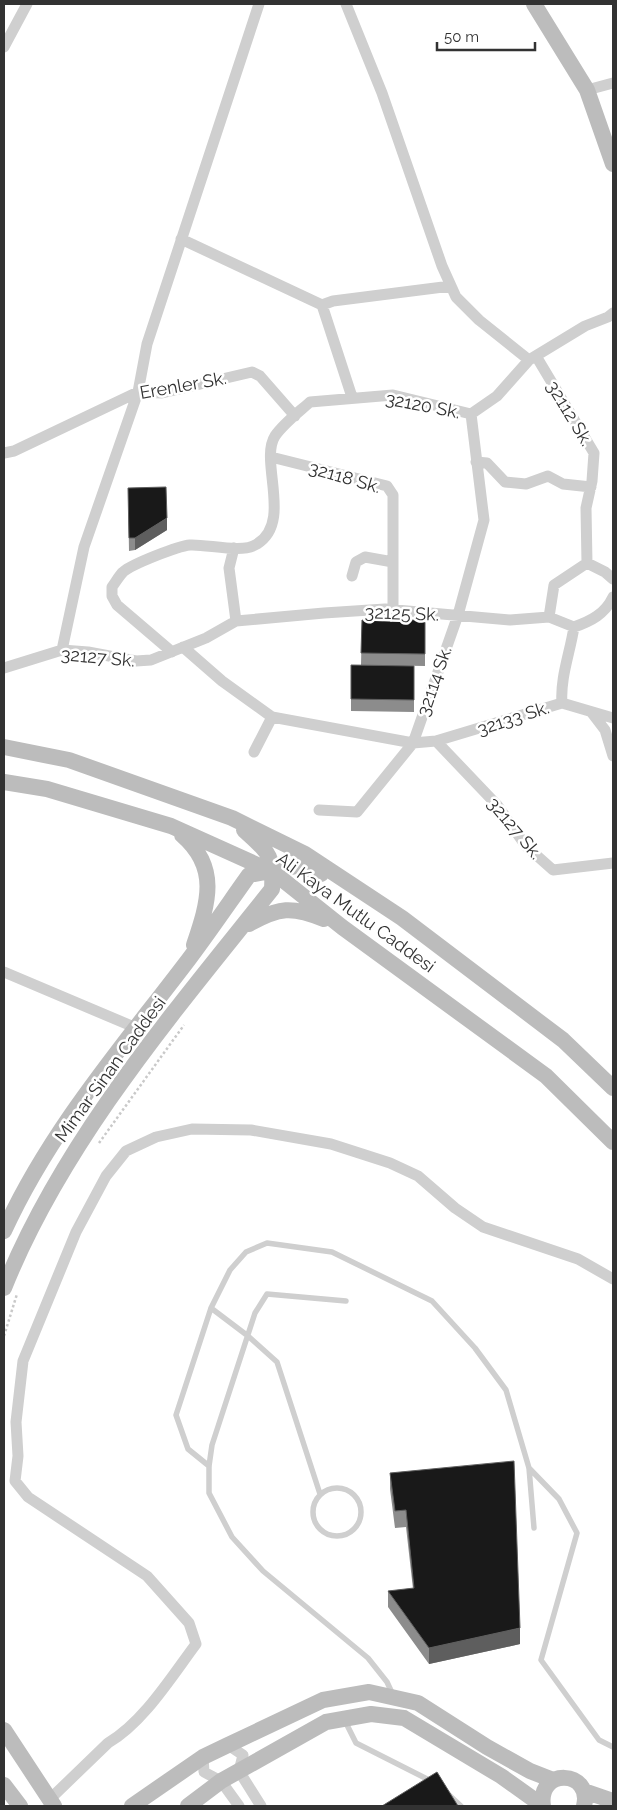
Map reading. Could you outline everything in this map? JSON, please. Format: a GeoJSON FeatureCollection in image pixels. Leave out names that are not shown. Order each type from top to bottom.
{"type":"FeatureCollection","features":[{"type":"Feature","properties":{"kind":"street"},"geometry":{"type":"LineString","coordinates":[[4,46],[27,4]]}},
{"type":"Feature","properties":{"kind":"street"},"geometry":{"type":"LineString","coordinates":[[62,650],[84,547],[138,392],[147,344],[259,4]]}},
{"type":"Feature","properties":{"kind":"street"},"geometry":{"type":"LineString","coordinates":[[346,4],[382,93],[417,194],[456,297],[479,320],[532,358]]}},
{"type":"Feature","properties":{"kind":"street"},"geometry":{"type":"LineString","coordinates":[[534,4],[588,90],[613,164]]}},
{"type":"Feature","properties":{"kind":"street"},"geometry":{"type":"LineString","coordinates":[[588,90],[613,84]]}},
{"type":"Feature","properties":{"kind":"street"},"geometry":{"type":"LineString","coordinates":[[181,239],[322,305],[332,301],[451,286]]}},
{"type":"Feature","properties":{"kind":"street"},"geometry":{"type":"LineString","coordinates":[[322,305],[352,398]]}},
{"type":"Feature","properties":{"kind":"street","name":"32120 Sk."},"geometry":{"type":"LineString","coordinates":[[124,571],[174,548],[189,545],[234,548],[257,545],[270,530],[274,514],[271,457],[274,437],[310,402],[393,395],[471,414],[497,396],[532,358],[585,326],[612,318]]}},
{"type":"Feature","properties":{"kind":"street","name":"32112 Sk."},"geometry":{"type":"LineString","coordinates":[[532,358],[594,453],[591,486],[586,508],[586,563]]}},
{"type":"Feature","properties":{"kind":"street","name":"Erenler Sk."},"geometry":{"type":"LineString","coordinates":[[4,453],[14,451],[138,392],[162,393],[252,372],[260,376],[295,416]]}},
{"type":"Feature","properties":{"kind":"street","name":"32114 Sk."},"geometry":{"type":"LineString","coordinates":[[319,810],[357,812],[413,743],[458,615],[484,520],[471,414]]}},
{"type":"Feature","properties":{"kind":"street","name":"32118 Sk."},"geometry":{"type":"LineString","coordinates":[[271,457],[387,486],[393,495],[393,610]]}},
{"type":"Feature","properties":{"kind":"street"},"geometry":{"type":"LineString","coordinates":[[476,462],[488,463],[505,482],[526,484],[548,476],[563,484],[591,486]]}},
{"type":"Feature","properties":{"kind":"street"},"geometry":{"type":"LineString","coordinates":[[234,548],[229,568],[236,620]]}},
{"type":"Feature","properties":{"kind":"street"},"geometry":{"type":"LineString","coordinates":[[352,576],[356,562],[365,557],[393,562]]}},
{"type":"Feature","properties":{"kind":"street"},"geometry":{"type":"LineString","coordinates":[[549,618],[554,585],[586,563],[613,579]]}},
{"type":"Feature","properties":{"kind":"street","name":"32127 Sk."},"geometry":{"type":"LineString","coordinates":[[124,571],[112,587],[112,596],[118,605],[272,717],[413,743]]}},
{"type":"Feature","properties":{"kind":"street"},"geometry":{"type":"LineString","coordinates":[[562,703],[560,688],[571,650],[574,627],[594,619],[609,604],[613,597]]}},
{"type":"Feature","properties":{"kind":"street","name":"32125 Sk."},"geometry":{"type":"LineString","coordinates":[[177,649],[206,638],[236,620],[393,610],[510,620],[549,618],[574,627]]}},
{"type":"Feature","properties":{"kind":"street","name":"32127 Sk."},"geometry":{"type":"LineString","coordinates":[[4,668],[62,650],[88,652],[136,661],[151,660],[177,649]]}},
{"type":"Feature","properties":{"kind":"street","name":"32133 Sk."},"geometry":{"type":"LineString","coordinates":[[413,743],[436,742],[562,703],[613,718]]}},
{"type":"Feature","properties":{"kind":"street"},"geometry":{"type":"LineString","coordinates":[[592,713],[605,730],[613,756]]}},
{"type":"Feature","properties":{"kind":"street"},"geometry":{"type":"LineString","coordinates":[[254,752],[272,717]]}},
{"type":"Feature","properties":{"kind":"street","name":"32127 Sk."},"geometry":{"type":"LineString","coordinates":[[436,742],[497,805],[526,846],[553,870],[613,863]]}},
{"type":"Feature","properties":{"kind":"street","name":"Ali Kaya Mutlu Caddesi"},"geometry":{"type":"LineString","coordinates":[[4,747],[69,760],[232,818],[305,854],[402,918],[563,1040],[613,1088]]}},
{"type":"Feature","properties":{"kind":"street","name":"Ali Kaya Mutlu Caddesi"},"geometry":{"type":"LineString","coordinates":[[4,782],[47,788],[171,826],[273,872],[342,927],[546,1076],[613,1142]]}},
{"type":"Feature","properties":{"kind":"street"},"geometry":{"type":"LineString","coordinates":[[232,818],[269,853],[273,872]]}},
{"type":"Feature","properties":{"kind":"street"},"geometry":{"type":"LineString","coordinates":[[171,826],[196,847],[204,861],[209,879],[203,917],[189,959]]}},
{"type":"Feature","properties":{"kind":"street","name":"Mimar Sinan Caddesi"},"geometry":{"type":"LineString","coordinates":[[4,1231],[23,1188],[106,1064],[189,959],[250,875],[302,865],[365,894]]}},
{"type":"Feature","properties":{"kind":"street","name":"Mimar Sinan Caddesi"},"geometry":{"type":"LineString","coordinates":[[11,1290],[17,1254],[60,1172],[160,1030],[272,888],[273,872]]}},
{"type":"Feature","properties":{"kind":"street"},"geometry":{"type":"LineString","coordinates":[[240,928],[270,912],[301,910],[342,927]]}},
{"type":"Feature","properties":{"kind":"street"},"geometry":{"type":"LineString","coordinates":[[4,972],[134,1027]]}},
{"type":"Feature","properties":{"kind":"street"},"geometry":{"type":"LineString","coordinates":[[4,1730],[52,1803],[108,1743],[117,1738],[154,1701],[196,1644],[190,1623],[147,1576],[28,1497],[14,1481],[18,1456],[16,1422],[23,1361],[76,1232],[106,1176],[126,1151],[156,1138],[192,1129],[251,1130],[331,1144],[390,1163],[418,1176],[455,1208],[483,1227],[578,1258],[613,1279]]}},
{"type":"Feature","properties":{"kind":"street"},"geometry":{"type":"LineString","coordinates":[[132,1806],[203,1757],[323,1700],[369,1692],[418,1702],[487,1747],[530,1771],[553,1780],[567,1778],[574,1780],[584,1799],[613,1801]]}},
{"type":"Feature","properties":{"kind":"street"},"geometry":{"type":"LineString","coordinates":[[188,1806],[221,1781],[326,1722],[370,1714],[404,1718],[501,1776],[543,1806]]}},
{"type":"Feature","properties":{"kind":"street"},"geometry":{"type":"LineString","coordinates":[[228,1745],[243,1755],[240,1771],[261,1806]]}},
{"type":"Feature","properties":{"kind":"street"},"geometry":{"type":"LineString","coordinates":[[203,1757],[204,1772],[221,1781],[239,1806]]}},
{"type":"Feature","properties":{"kind":"street"},"geometry":{"type":"LineString","coordinates":[[543,1806],[543,1791],[553,1780]]}},
{"type":"Feature","properties":{"kind":"street"},"geometry":{"type":"LineString","coordinates":[[4,1785],[20,1806]]}},
{"type":"Feature","properties":{"kind":"lane"},"geometry":{"type":"LineString","coordinates":[[209,1466],[188,1449],[176,1415],[211,1308],[230,1270],[246,1252],[267,1243],[332,1252],[432,1301],[475,1348],[506,1390],[529,1468],[534,1528]]}},
{"type":"Feature","properties":{"kind":"lane"},"geometry":{"type":"LineString","coordinates":[[346,1301],[267,1294],[255,1313],[212,1445],[209,1466],[209,1493],[232,1537],[263,1571],[368,1658],[387,1682],[394,1697]]}},
{"type":"Feature","properties":{"kind":"lane"},"geometry":{"type":"LineString","coordinates":[[211,1308],[248,1336],[276,1362],[320,1494],[313,1508],[315,1524],[327,1534],[343,1536],[356,1527],[361,1512],[356,1497],[343,1488],[334,1488],[320,1494]]}},
{"type":"Feature","properties":{"kind":"lane"},"geometry":{"type":"LineString","coordinates":[[529,1468],[559,1499],[577,1533],[541,1660],[598,1740],[613,1747]]}},
{"type":"Feature","properties":{"kind":"lane"},"geometry":{"type":"LineString","coordinates":[[344,1719],[356,1744],[437,1786]]}},
{"type":"Feature","properties":{"kind":"lane"},"geometry":{"type":"LineString","coordinates":[[444,1791],[461,1806]]}},
{"type":"Feature","properties":{"kind":"path"},"geometry":{"type":"LineString","coordinates":[[94,1151],[184,1024]]}},
{"type":"Feature","properties":{"kind":"path"},"geometry":{"type":"LineString","coordinates":[[4,1336],[11,1290]]}},
{"type":"Feature","properties":{"kind":"building"},"geometry":{"type":"Polygon","coordinates":[[[166,487],[167,518],[135,538],[129,538],[128,488],[166,487]]]}},
{"type":"Feature","properties":{"kind":"building"},"geometry":{"type":"Polygon","coordinates":[[[362,620],[425,620],[425,654],[361,653],[362,620]]]}},
{"type":"Feature","properties":{"kind":"building"},"geometry":{"type":"Polygon","coordinates":[[[351,665],[414,666],[414,700],[351,699],[351,665]]]}},
{"type":"Feature","properties":{"kind":"building"},"geometry":{"type":"Polygon","coordinates":[[[514,1461],[520,1628],[429,1648],[388,1591],[414,1588],[406,1510],[395,1511],[390,1473],[514,1461]]]}},
{"type":"Feature","properties":{"kind":"building"},"geometry":{"type":"Polygon","coordinates":[[[437,1772],[458,1806],[382,1806],[437,1772]]]}}]}
